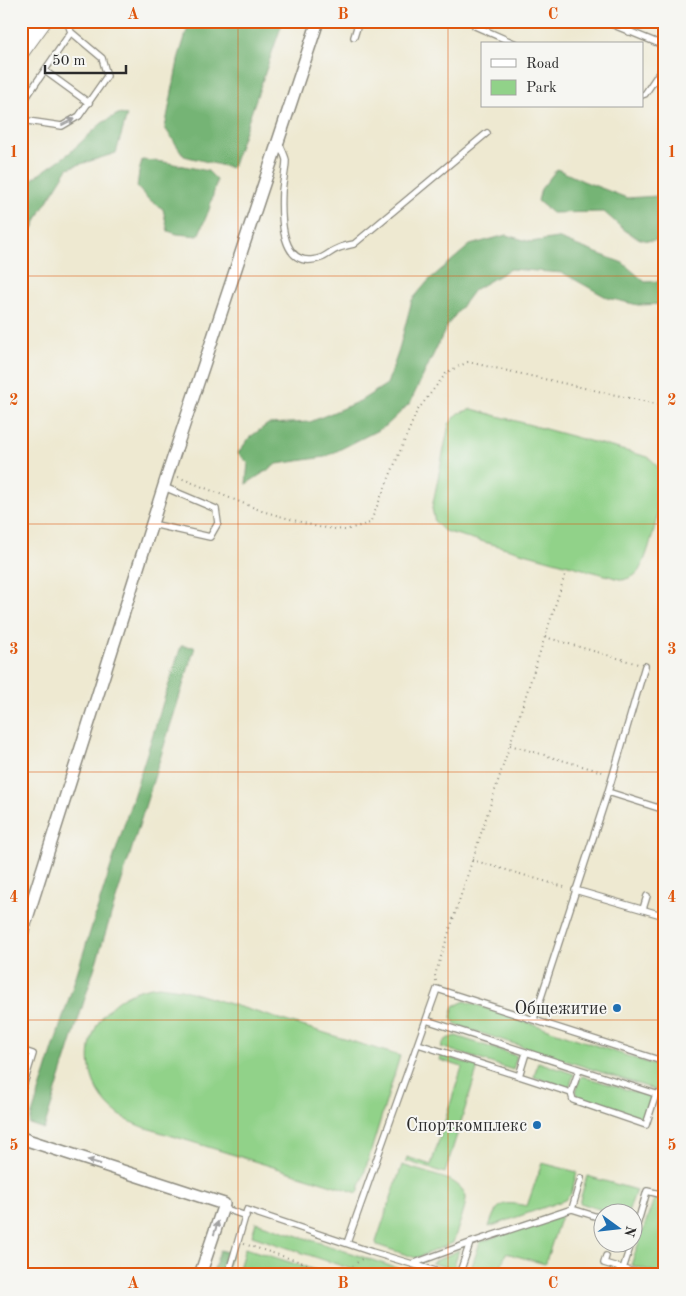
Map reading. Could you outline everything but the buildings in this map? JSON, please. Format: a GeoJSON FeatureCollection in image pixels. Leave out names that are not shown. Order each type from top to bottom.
{"type":"FeatureCollection","features":[{"type":"Feature","properties":{"kind":"main road"},"geometry":{"type":"LineString","coordinates":[[21,50],[42,21]]}},
{"type":"Feature","properties":{"kind":"street"},"geometry":{"type":"LineString","coordinates":[[21,937],[25,915],[168,473],[318,21]]}},
{"type":"Feature","properties":{"kind":"street"},"geometry":{"type":"LineString","coordinates":[[21,1138],[224,1204],[200,1275]]}},
{"type":"Feature","properties":{"kind":"lane"},"geometry":{"type":"LineString","coordinates":[[21,120],[62,126],[79,116],[107,76],[102,58],[71,32],[67,21]]}},
{"type":"Feature","properties":{"kind":"lane"},"geometry":{"type":"LineString","coordinates":[[354,37],[359,21]]}},
{"type":"Feature","properties":{"kind":"lane"},"geometry":{"type":"LineString","coordinates":[[604,21],[665,46]]}},
{"type":"Feature","properties":{"kind":"lane"},"geometry":{"type":"LineString","coordinates":[[629,32],[632,21]]}},
{"type":"Feature","properties":{"kind":"lane"},"geometry":{"type":"LineString","coordinates":[[475,26],[511,42]]}},
{"type":"Feature","properties":{"kind":"lane"},"geometry":{"type":"LineString","coordinates":[[21,105],[71,32]]}},
{"type":"Feature","properties":{"kind":"lane"},"geometry":{"type":"LineString","coordinates":[[635,42],[636,35]]}},
{"type":"Feature","properties":{"kind":"lane"},"geometry":{"type":"LineString","coordinates":[[644,94],[665,64]]}},
{"type":"Feature","properties":{"kind":"lane"},"geometry":{"type":"LineString","coordinates":[[45,71],[89,103]]}},
{"type":"Feature","properties":{"kind":"lane"},"geometry":{"type":"LineString","coordinates":[[278,141],[286,159],[282,192],[282,218],[288,250],[300,259],[310,261],[326,257],[338,248],[354,244],[487,133]]}},
{"type":"Feature","properties":{"kind":"lane"},"geometry":{"type":"LineString","coordinates":[[152,524],[210,537],[218,523],[216,509],[164,488]]}},
{"type":"Feature","properties":{"kind":"lane"},"geometry":{"type":"LineString","coordinates":[[534,1019],[608,792],[645,666]]}},
{"type":"Feature","properties":{"kind":"lane"},"geometry":{"type":"LineString","coordinates":[[608,792],[665,810]]}},
{"type":"Feature","properties":{"kind":"lane"},"geometry":{"type":"LineString","coordinates":[[576,890],[665,916]]}},
{"type":"Feature","properties":{"kind":"lane"},"geometry":{"type":"LineString","coordinates":[[643,909],[647,896]]}},
{"type":"Feature","properties":{"kind":"lane"},"geometry":{"type":"LineString","coordinates":[[347,1243],[437,988],[665,1062]]}},
{"type":"Feature","properties":{"kind":"lane"},"geometry":{"type":"LineString","coordinates":[[426,1020],[579,1070],[656,1094],[665,1095]]}},
{"type":"Feature","properties":{"kind":"lane"},"geometry":{"type":"LineString","coordinates":[[418,1044],[571,1093]]}},
{"type":"Feature","properties":{"kind":"lane"},"geometry":{"type":"LineString","coordinates":[[21,1050],[33,1054],[21,1093]]}},
{"type":"Feature","properties":{"kind":"lane"},"geometry":{"type":"LineString","coordinates":[[520,1076],[526,1053]]}},
{"type":"Feature","properties":{"kind":"lane"},"geometry":{"type":"LineString","coordinates":[[579,1070],[571,1093],[573,1100],[646,1126],[656,1094]]}},
{"type":"Feature","properties":{"kind":"lane"},"geometry":{"type":"LineString","coordinates":[[572,1209],[581,1178]]}},
{"type":"Feature","properties":{"kind":"lane"},"geometry":{"type":"LineString","coordinates":[[643,1204],[647,1190],[664,1195]]}},
{"type":"Feature","properties":{"kind":"lane"},"geometry":{"type":"LineString","coordinates":[[222,1208],[246,1216]]}},
{"type":"Feature","properties":{"kind":"lane"},"geometry":{"type":"LineString","coordinates":[[412,1264],[572,1209],[594,1216]]}},
{"type":"Feature","properties":{"kind":"lane"},"geometry":{"type":"LineString","coordinates":[[228,1275],[247,1210],[372,1252],[449,1275]]}},
{"type":"Feature","properties":{"kind":"lane"},"geometry":{"type":"LineString","coordinates":[[459,1275],[470,1243]]}},
{"type":"Feature","properties":{"kind":"lane"},"geometry":{"type":"LineString","coordinates":[[624,1269],[628,1254]]}},
{"type":"Feature","properties":{"kind":"lane"},"geometry":{"type":"LineString","coordinates":[[606,1256],[604,1262],[644,1275]]}},
{"type":"Feature","properties":{"kind":"path"},"geometry":{"type":"LineString","coordinates":[[168,473],[262,511],[318,527],[345,530],[370,523],[417,411],[447,372],[468,362],[665,406]]}},
{"type":"Feature","properties":{"kind":"path"},"geometry":{"type":"LineString","coordinates":[[437,988],[435,976],[566,572]]}},
{"type":"Feature","properties":{"kind":"path"},"geometry":{"type":"LineString","coordinates":[[545,637],[645,666]]}},
{"type":"Feature","properties":{"kind":"path"},"geometry":{"type":"LineString","coordinates":[[510,746],[612,775]]}},
{"type":"Feature","properties":{"kind":"path"},"geometry":{"type":"LineString","coordinates":[[472,860],[576,890]]}},
{"type":"Feature","properties":{"kind":"path"},"geometry":{"type":"LineString","coordinates":[[238,1242],[341,1275],[372,1252]]}},
{"type":"Feature","properties":{"kind":"green space"},"geometry":{"type":"Polygon","coordinates":[[[190,21],[283,21],[232,168],[184,156],[165,128],[179,56],[190,21]]]}},
{"type":"Feature","properties":{"kind":"green space"},"geometry":{"type":"Polygon","coordinates":[[[118,114],[127,115],[116,153],[68,168],[41,211],[21,254],[21,187],[68,154],[102,123],[118,114]]]}},
{"type":"Feature","properties":{"kind":"green space"},"geometry":{"type":"Polygon","coordinates":[[[142,160],[164,162],[208,171],[217,180],[209,210],[198,236],[168,231],[163,209],[147,198],[137,187],[142,160]]]}},
{"type":"Feature","properties":{"kind":"green space"},"geometry":{"type":"Polygon","coordinates":[[[557,169],[627,198],[657,196],[665,188],[665,238],[647,240],[631,235],[604,212],[552,213],[538,201],[541,189],[557,169]]]}},
{"type":"Feature","properties":{"kind":"green space"},"geometry":{"type":"Polygon","coordinates":[[[506,235],[531,242],[557,238],[623,263],[645,282],[665,281],[665,304],[638,305],[608,298],[563,273],[510,269],[474,290],[447,326],[410,403],[386,426],[325,457],[277,464],[246,484],[248,463],[238,453],[250,437],[268,424],[310,422],[360,401],[387,384],[398,353],[412,300],[429,280],[470,245],[506,235]]]}},
{"type":"Feature","properties":{"kind":"green space"},"geometry":{"type":"Polygon","coordinates":[[[472,409],[648,457],[653,461],[659,469],[662,487],[650,543],[646,556],[636,574],[623,580],[444,531],[435,522],[432,508],[449,424],[459,413],[472,409]]]}},
{"type":"Feature","properties":{"kind":"green space"},"geometry":{"type":"Polygon","coordinates":[[[181,646],[195,647],[44,1129],[29,1124],[181,646]]]}},
{"type":"Feature","properties":{"kind":"green space"},"geometry":{"type":"Polygon","coordinates":[[[159,986],[181,989],[400,1056],[358,1193],[140,1126],[115,1112],[99,1093],[91,1071],[90,1048],[97,1026],[111,1007],[131,993],[159,986]]]}},
{"type":"Feature","properties":{"kind":"green space"},"geometry":{"type":"Polygon","coordinates":[[[465,1001],[663,1068],[665,1069],[664,1087],[656,1090],[456,1025],[451,1017],[454,1006],[465,1001]]]}},
{"type":"Feature","properties":{"kind":"green space"},"geometry":{"type":"Polygon","coordinates":[[[456,1036],[517,1056],[513,1070],[441,1047],[447,1039],[456,1036]]]}},
{"type":"Feature","properties":{"kind":"green space"},"geometry":{"type":"Polygon","coordinates":[[[441,1055],[478,1067],[445,1173],[406,1161],[407,1157],[431,1165],[462,1067],[440,1060],[441,1055]]]}},
{"type":"Feature","properties":{"kind":"green space"},"geometry":{"type":"Polygon","coordinates":[[[538,1062],[574,1074],[569,1088],[534,1077],[538,1062]]]}},
{"type":"Feature","properties":{"kind":"green space"},"geometry":{"type":"Polygon","coordinates":[[[582,1076],[651,1097],[645,1116],[640,1118],[578,1098],[576,1093],[579,1079],[582,1076]]]}},
{"type":"Feature","properties":{"kind":"green space"},"geometry":{"type":"Polygon","coordinates":[[[542,1163],[577,1172],[571,1194],[565,1200],[489,1227],[495,1212],[502,1205],[527,1206],[542,1163]]]}},
{"type":"Feature","properties":{"kind":"green space"},"geometry":{"type":"Polygon","coordinates":[[[402,1165],[450,1180],[460,1187],[466,1197],[453,1243],[416,1258],[377,1245],[376,1242],[402,1165]]]}},
{"type":"Feature","properties":{"kind":"green space"},"geometry":{"type":"Polygon","coordinates":[[[587,1176],[636,1190],[631,1204],[594,1204],[594,1208],[580,1203],[587,1176]]]}},
{"type":"Feature","properties":{"kind":"green space"},"geometry":{"type":"Polygon","coordinates":[[[655,1196],[665,1199],[663,1229],[665,1229],[665,1275],[631,1265],[635,1254],[644,1254],[644,1228],[655,1196]]]}},
{"type":"Feature","properties":{"kind":"green space"},"geometry":{"type":"Polygon","coordinates":[[[562,1213],[545,1264],[506,1253],[498,1275],[469,1275],[480,1242],[562,1213]]]}},
{"type":"Feature","properties":{"kind":"green space"},"geometry":{"type":"Polygon","coordinates":[[[256,1222],[418,1275],[369,1275],[252,1236],[256,1222]]]}},
{"type":"Feature","properties":{"kind":"green space"},"geometry":{"type":"Polygon","coordinates":[[[245,1248],[331,1275],[237,1275],[245,1248]]]}},
{"type":"Feature","properties":{"kind":"green space"},"geometry":{"type":"Polygon","coordinates":[[[220,1250],[232,1253],[224,1275],[212,1275],[220,1250]]]}},
{"type":"Feature","properties":{"kind":"green space"},"geometry":{"type":"Polygon","coordinates":[[[459,1250],[453,1269],[431,1263],[459,1250]]]}},
{"type":"Feature","properties":{"kind":"place","name":"Общежитие"},"geometry":{"type":"Point","coordinates":[617,1008]}},
{"type":"Feature","properties":{"kind":"place","name":"Спорткомплекс"},"geometry":{"type":"Point","coordinates":[537,1125]}}]}
